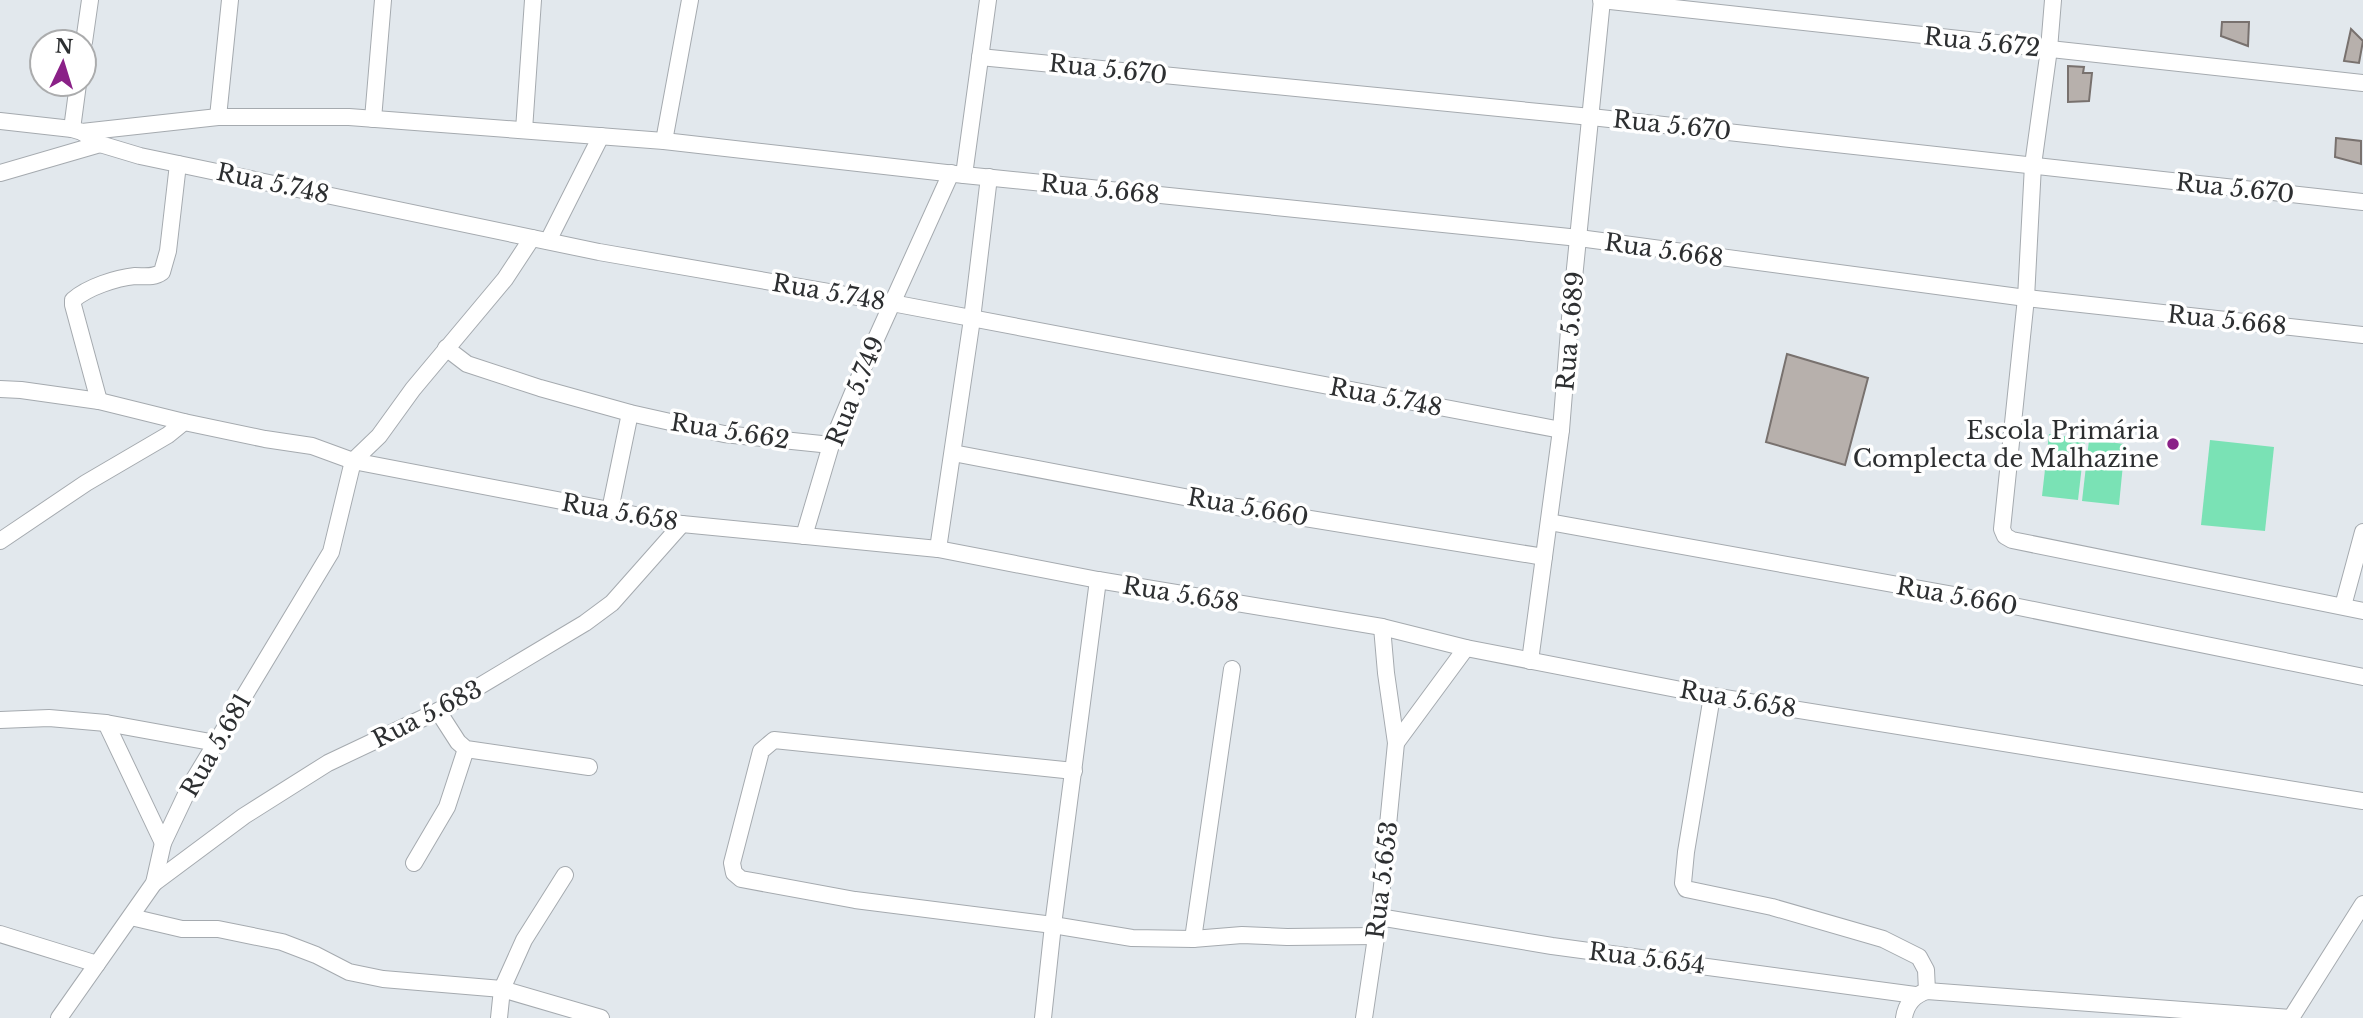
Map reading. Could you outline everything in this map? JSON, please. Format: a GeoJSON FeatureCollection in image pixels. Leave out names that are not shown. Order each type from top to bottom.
{"type":"FeatureCollection","features":[{"type":"Feature","properties":{"kind":"street"},"geometry":{"type":"LineString","coordinates":[[86,28],[90,0]]}},
{"type":"Feature","properties":{"kind":"street"},"geometry":{"type":"LineString","coordinates":[[218,117],[230,0]]}},
{"type":"Feature","properties":{"kind":"street"},"geometry":{"type":"LineString","coordinates":[[373,119],[383,0]]}},
{"type":"Feature","properties":{"kind":"street"},"geometry":{"type":"LineString","coordinates":[[524,130],[533,0]]}},
{"type":"Feature","properties":{"kind":"street"},"geometry":{"type":"LineString","coordinates":[[664,141],[690,0]]}},
{"type":"Feature","properties":{"kind":"street","name":"Rua 5.749"},"geometry":{"type":"LineString","coordinates":[[804,536],[831,446],[892,303],[958,174],[988,0]]}},
{"type":"Feature","properties":{"kind":"street","name":"Rua 5.672"},"geometry":{"type":"LineString","coordinates":[[1602,0],[2363,83]]}},
{"type":"Feature","properties":{"kind":"street","name":"Rua 5.689"},"geometry":{"type":"LineString","coordinates":[[1530,661],[1561,430],[1602,0]]}},
{"type":"Feature","properties":{"kind":"street"},"geometry":{"type":"LineString","coordinates":[[2053,0],[2033,165],[2026,298],[2002,529],[2005,536],[2012,540],[2363,611]]}},
{"type":"Feature","properties":{"kind":"street","name":"Rua 5.670"},"geometry":{"type":"LineString","coordinates":[[980,57],[1591,117],[2363,202]]}},
{"type":"Feature","properties":{"kind":"street"},"geometry":{"type":"LineString","coordinates":[[77,130],[78,98]]}},
{"type":"Feature","properties":{"kind":"street","name":"Rua 5.748"},"geometry":{"type":"LineString","coordinates":[[0,121],[77,130],[218,117],[373,119],[664,141],[958,174]]}},
{"type":"Feature","properties":{"kind":"street","name":"Rua 5.748"},"geometry":{"type":"LineString","coordinates":[[77,130],[100,144],[140,156],[599,252],[892,303],[1561,430]]}},
{"type":"Feature","properties":{"kind":"street"},"geometry":{"type":"LineString","coordinates":[[354,461],[379,436],[446,348],[540,239],[601,136]]}},
{"type":"Feature","properties":{"kind":"street"},"geometry":{"type":"LineString","coordinates":[[0,173],[100,144]]}},
{"type":"Feature","properties":{"kind":"street"},"geometry":{"type":"LineString","coordinates":[[99,401],[73,305],[74,300],[112,281],[134,276],[155,276],[162,272],[168,251],[178,164]]}},
{"type":"Feature","properties":{"kind":"street","name":"Rua 5.668"},"geometry":{"type":"LineString","coordinates":[[958,174],[1579,239],[2026,298],[2363,335]]}},
{"type":"Feature","properties":{"kind":"street"},"geometry":{"type":"LineString","coordinates":[[938,550],[972,319],[989,177]]}},
{"type":"Feature","properties":{"kind":"street","name":"Rua 5.662"},"geometry":{"type":"LineString","coordinates":[[446,348],[467,363],[540,388],[630,413],[724,434],[831,446]]}},
{"type":"Feature","properties":{"kind":"street","name":"Rua 5.658"},"geometry":{"type":"LineString","coordinates":[[0,389],[99,401],[184,422],[312,446],[354,461],[682,524],[938,550],[1098,580],[1382,627],[1466,649],[1712,696],[2363,801]]}},
{"type":"Feature","properties":{"kind":"street"},"geometry":{"type":"LineString","coordinates":[[610,510],[630,413]]}},
{"type":"Feature","properties":{"kind":"street"},"geometry":{"type":"LineString","coordinates":[[0,541],[86,483],[168,435],[184,422]]}},
{"type":"Feature","properties":{"kind":"street","name":"Rua 5.660"},"geometry":{"type":"LineString","coordinates":[[953,453],[1237,507],[1544,557]]}},
{"type":"Feature","properties":{"kind":"street","name":"Rua 5.681"},"geometry":{"type":"LineString","coordinates":[[59,1018],[154,883],[163,843],[190,786],[331,552],[354,461]]}},
{"type":"Feature","properties":{"kind":"street","name":"Rua 5.660"},"geometry":{"type":"LineString","coordinates":[[1549,522],[2004,604],[2363,677]]}},
{"type":"Feature","properties":{"kind":"street","name":"Rua 5.683"},"geometry":{"type":"LineString","coordinates":[[154,883],[244,816],[328,763],[438,711],[557,642],[612,603],[682,524]]}},
{"type":"Feature","properties":{"kind":"street"},"geometry":{"type":"LineString","coordinates":[[2343,606],[2363,532]]}},
{"type":"Feature","properties":{"kind":"street"},"geometry":{"type":"LineString","coordinates":[[1044,1018],[1053,925],[1098,580]]}},
{"type":"Feature","properties":{"kind":"street","name":"Rua 5.653"},"geometry":{"type":"LineString","coordinates":[[1364,1018],[1379,916],[1396,743],[1382,627]]}},
{"type":"Feature","properties":{"kind":"street"},"geometry":{"type":"LineString","coordinates":[[1396,743],[1466,649]]}},
{"type":"Feature","properties":{"kind":"street"},"geometry":{"type":"LineString","coordinates":[[1193,939],[1232,669]]}},
{"type":"Feature","properties":{"kind":"street"},"geometry":{"type":"LineString","coordinates":[[1712,696],[1686,852],[1683,883],[1686,889],[1772,907],[1883,939],[1919,957],[1926,970],[1921,993],[1905,1014]]}},
{"type":"Feature","properties":{"kind":"street"},"geometry":{"type":"LineString","coordinates":[[0,708],[7,720],[49,718],[106,723],[216,743]]}},
{"type":"Feature","properties":{"kind":"street"},"geometry":{"type":"LineString","coordinates":[[438,711],[458,742],[466,749],[589,767]]}},
{"type":"Feature","properties":{"kind":"street"},"geometry":{"type":"LineString","coordinates":[[106,723],[163,843]]}},
{"type":"Feature","properties":{"kind":"street"},"geometry":{"type":"LineString","coordinates":[[1074,771],[774,740],[761,751],[732,863],[734,873],[741,879],[855,900],[1053,925],[1132,938],[1376,936]]}},
{"type":"Feature","properties":{"kind":"street"},"geometry":{"type":"LineString","coordinates":[[414,863],[447,807],[466,749]]}},
{"type":"Feature","properties":{"kind":"street"},"geometry":{"type":"LineString","coordinates":[[499,1018],[502,989],[524,940],[565,875]]}},
{"type":"Feature","properties":{"kind":"street"},"geometry":{"type":"LineString","coordinates":[[2291,1018],[2361,912]]}},
{"type":"Feature","properties":{"kind":"street","name":"Rua 5.654"},"geometry":{"type":"LineString","coordinates":[[1379,916],[1552,946],[1921,993],[2291,1018]]}},
{"type":"Feature","properties":{"kind":"street"},"geometry":{"type":"LineString","coordinates":[[131,917],[181,929],[218,929],[272,940],[317,955],[349,972],[383,979],[502,989],[601,1018]]}},
{"type":"Feature","properties":{"kind":"street"},"geometry":{"type":"LineString","coordinates":[[0,934],[97,964]]}},
{"type":"Feature","properties":{"kind":"green space"},"geometry":{"type":"Polygon","coordinates":[[[2049,434],[2085,439],[2078,500],[2042,496],[2049,434]]]}},
{"type":"Feature","properties":{"kind":"green space"},"geometry":{"type":"Polygon","coordinates":[[[2089,440],[2125,444],[2119,505],[2082,501],[2089,440]]]}},
{"type":"Feature","properties":{"kind":"green space"},"geometry":{"type":"Polygon","coordinates":[[[2210,440],[2274,447],[2265,531],[2201,525],[2210,440]]]}},
{"type":"Feature","properties":{"kind":"building"},"geometry":{"type":"Polygon","coordinates":[[[2222,22],[2249,22],[2248,46],[2221,36],[2222,22]]]}},
{"type":"Feature","properties":{"kind":"building"},"geometry":{"type":"Polygon","coordinates":[[[2351,29],[2363,41],[2359,63],[2344,61],[2351,29]]]}},
{"type":"Feature","properties":{"kind":"building"},"geometry":{"type":"Polygon","coordinates":[[[2068,66],[2084,67],[2083,73],[2092,73],[2089,101],[2068,102],[2068,66]]]}},
{"type":"Feature","properties":{"kind":"building"},"geometry":{"type":"Polygon","coordinates":[[[2336,138],[2361,141],[2361,164],[2335,157],[2336,138]]]}},
{"type":"Feature","properties":{"kind":"building"},"geometry":{"type":"Polygon","coordinates":[[[1787,354],[1868,378],[1845,465],[1766,442],[1787,354]]]}},
{"type":"Feature","properties":{"kind":"place","name":"Escola Primária Complecta de Malhazine"},"geometry":{"type":"Point","coordinates":[2173,444]}}]}
